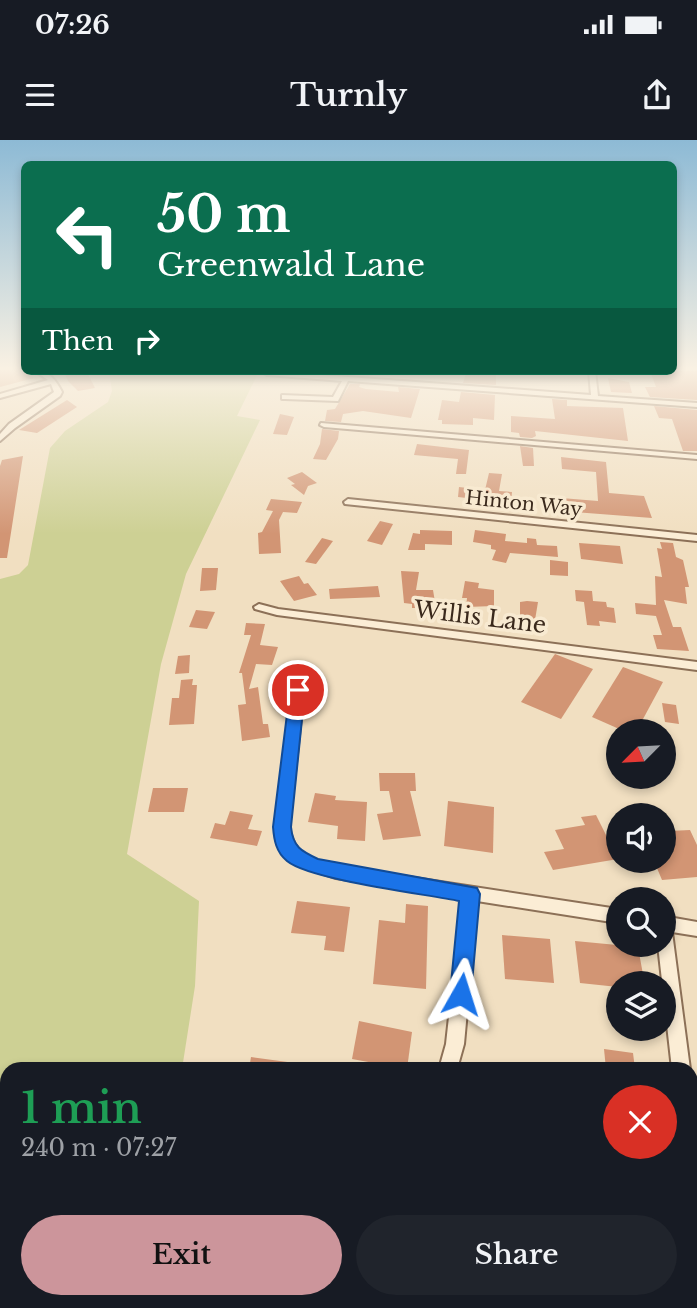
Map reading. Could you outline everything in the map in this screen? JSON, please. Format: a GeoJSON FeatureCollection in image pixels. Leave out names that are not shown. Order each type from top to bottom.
{"type":"FeatureCollection","features":[{"type":"Feature","properties":{"kind":"street"},"geometry":{"type":"LineString","coordinates":[[0,439],[14,425]]}},
{"type":"Feature","properties":{"kind":"street"},"geometry":{"type":"LineString","coordinates":[[324,425],[697,457]]}},
{"type":"Feature","properties":{"kind":"street","name":"Hinton Way"},"geometry":{"type":"LineString","coordinates":[[348,502],[697,538]]}},
{"type":"Feature","properties":{"kind":"street","name":"Willis Lane"},"geometry":{"type":"LineString","coordinates":[[259,607],[290,614],[697,666]]}},
{"type":"Feature","properties":{"kind":"street"},"geometry":{"type":"LineString","coordinates":[[298,690],[282,827],[284,843],[293,856],[335,872],[606,914]]}},
{"type":"Feature","properties":{"kind":"street"},"geometry":{"type":"LineString","coordinates":[[450,1062],[456,1032],[470,894]]}},
{"type":"Feature","properties":{"kind":"street"},"geometry":{"type":"LineString","coordinates":[[676,925],[697,929]]}},
{"type":"Feature","properties":{"kind":"street"},"geometry":{"type":"LineString","coordinates":[[667,957],[680,1062]]}},
{"type":"Feature","properties":{"kind":"green space"},"geometry":{"type":"Polygon","coordinates":[[[75,425],[258,425],[186,574],[161,664],[127,854],[199,901],[195,986],[183,1062],[0,1062],[0,579],[19,574],[28,565],[50,448],[75,425]]]}},
{"type":"Feature","properties":{"kind":"building"},"geometry":{"type":"Polygon","coordinates":[[[28,425],[50,425],[37,433],[19,430],[28,425]]]}},
{"type":"Feature","properties":{"kind":"building"},"geometry":{"type":"Polygon","coordinates":[[[276,425],[291,425],[287,435],[273,434],[276,425]]]}},
{"type":"Feature","properties":{"kind":"building"},"geometry":{"type":"Polygon","coordinates":[[[511,425],[626,425],[628,441],[535,431],[536,436],[532,438],[520,437],[519,433],[511,432],[511,425]]]}},
{"type":"Feature","properties":{"kind":"building"},"geometry":{"type":"Polygon","coordinates":[[[674,425],[697,425],[697,451],[683,451],[674,425]]]}},
{"type":"Feature","properties":{"kind":"building"},"geometry":{"type":"Polygon","coordinates":[[[322,429],[339,431],[338,439],[326,460],[313,459],[320,444],[322,429]]]}},
{"type":"Feature","properties":{"kind":"building"},"geometry":{"type":"Polygon","coordinates":[[[417,444],[469,450],[466,474],[456,474],[458,459],[414,455],[417,444]]]}},
{"type":"Feature","properties":{"kind":"building"},"geometry":{"type":"Polygon","coordinates":[[[520,446],[533,448],[534,466],[523,466],[520,446]]]}},
{"type":"Feature","properties":{"kind":"building"},"geometry":{"type":"Polygon","coordinates":[[[23,456],[7,558],[0,558],[0,466],[2,460],[23,456]]]}},
{"type":"Feature","properties":{"kind":"building"},"geometry":{"type":"Polygon","coordinates":[[[561,457],[606,462],[609,493],[644,496],[652,518],[561,511],[561,498],[598,501],[596,472],[562,469],[561,457]]]}},
{"type":"Feature","properties":{"kind":"building"},"geometry":{"type":"Polygon","coordinates":[[[302,472],[317,483],[308,486],[304,495],[291,485],[295,484],[287,478],[302,472]]]}},
{"type":"Feature","properties":{"kind":"building"},"geometry":{"type":"Polygon","coordinates":[[[489,473],[502,474],[499,491],[512,492],[511,503],[458,497],[459,487],[485,490],[489,473]]]}},
{"type":"Feature","properties":{"kind":"building"},"geometry":{"type":"Polygon","coordinates":[[[271,499],[302,502],[297,513],[283,512],[279,520],[281,553],[259,554],[258,533],[262,532],[273,511],[266,510],[271,499]]]}},
{"type":"Feature","properties":{"kind":"building"},"geometry":{"type":"Polygon","coordinates":[[[380,521],[393,524],[382,545],[367,541],[380,521]]]}},
{"type":"Feature","properties":{"kind":"building"},"geometry":{"type":"Polygon","coordinates":[[[420,530],[452,531],[452,545],[425,544],[425,550],[408,550],[413,533],[420,534],[420,530]]]}},
{"type":"Feature","properties":{"kind":"building"},"geometry":{"type":"Polygon","coordinates":[[[475,530],[506,534],[505,541],[527,543],[527,538],[536,539],[537,545],[557,546],[558,557],[510,553],[506,563],[492,560],[496,550],[491,549],[491,545],[473,542],[475,530]]]}},
{"type":"Feature","properties":{"kind":"building"},"geometry":{"type":"Polygon","coordinates":[[[322,538],[333,541],[316,564],[305,562],[322,538]]]}},
{"type":"Feature","properties":{"kind":"building"},"geometry":{"type":"Polygon","coordinates":[[[660,542],[673,543],[676,557],[683,560],[689,587],[685,587],[687,604],[664,600],[673,627],[681,627],[689,651],[657,649],[653,635],[662,635],[656,616],[636,614],[635,603],[656,605],[655,576],[662,577],[657,548],[662,549],[660,542]]]}},
{"type":"Feature","properties":{"kind":"building"},"geometry":{"type":"Polygon","coordinates":[[[579,543],[620,546],[623,564],[581,559],[579,543]]]}},
{"type":"Feature","properties":{"kind":"building"},"geometry":{"type":"Polygon","coordinates":[[[550,560],[568,562],[568,576],[550,575],[550,560]]]}},
{"type":"Feature","properties":{"kind":"building"},"geometry":{"type":"Polygon","coordinates":[[[202,568],[218,568],[216,590],[200,591],[202,568]]]}},
{"type":"Feature","properties":{"kind":"building"},"geometry":{"type":"Polygon","coordinates":[[[401,571],[419,572],[416,590],[433,590],[436,608],[412,608],[412,604],[404,603],[401,571]]]}},
{"type":"Feature","properties":{"kind":"building"},"geometry":{"type":"Polygon","coordinates":[[[299,576],[317,595],[294,601],[280,581],[299,576]]]}},
{"type":"Feature","properties":{"kind":"building"},"geometry":{"type":"Polygon","coordinates":[[[465,581],[479,583],[478,588],[494,590],[494,606],[466,607],[467,598],[462,598],[465,581]]]}},
{"type":"Feature","properties":{"kind":"building"},"geometry":{"type":"Polygon","coordinates":[[[378,586],[380,597],[330,599],[329,589],[378,586]]]}},
{"type":"Feature","properties":{"kind":"building"},"geometry":{"type":"Polygon","coordinates":[[[575,590],[592,591],[593,601],[606,602],[607,607],[614,608],[616,623],[599,621],[600,626],[587,625],[584,602],[576,601],[575,590]]]}},
{"type":"Feature","properties":{"kind":"building"},"geometry":{"type":"Polygon","coordinates":[[[520,602],[538,602],[535,620],[520,618],[520,602]]]}},
{"type":"Feature","properties":{"kind":"building"},"geometry":{"type":"Polygon","coordinates":[[[196,610],[215,612],[207,629],[189,627],[196,610]]]}},
{"type":"Feature","properties":{"kind":"building"},"geometry":{"type":"Polygon","coordinates":[[[246,623],[265,624],[260,645],[278,647],[272,665],[256,664],[249,689],[258,687],[263,724],[268,724],[270,737],[242,741],[238,705],[246,704],[242,673],[239,673],[251,635],[244,635],[246,623]]]}},
{"type":"Feature","properties":{"kind":"building"},"geometry":{"type":"Polygon","coordinates":[[[555,654],[593,669],[561,719],[521,702],[555,654]]]}},
{"type":"Feature","properties":{"kind":"building"},"geometry":{"type":"Polygon","coordinates":[[[190,655],[189,673],[175,674],[178,656],[190,655]]]}},
{"type":"Feature","properties":{"kind":"building"},"geometry":{"type":"Polygon","coordinates":[[[623,667],[663,682],[643,719],[606,719],[606,723],[592,717],[623,667]]]}},
{"type":"Feature","properties":{"kind":"building"},"geometry":{"type":"Polygon","coordinates":[[[193,679],[192,685],[197,685],[194,724],[169,725],[172,698],[179,698],[181,680],[193,679]]]}},
{"type":"Feature","properties":{"kind":"building"},"geometry":{"type":"Polygon","coordinates":[[[662,703],[676,705],[679,724],[676,724],[676,719],[665,719],[662,703]]]}},
{"type":"Feature","properties":{"kind":"building"},"geometry":{"type":"Polygon","coordinates":[[[379,773],[415,773],[416,791],[410,791],[421,836],[383,840],[377,814],[393,812],[389,791],[380,791],[379,773]]]}},
{"type":"Feature","properties":{"kind":"building"},"geometry":{"type":"Polygon","coordinates":[[[153,788],[188,788],[184,812],[148,812],[153,788]]]}},
{"type":"Feature","properties":{"kind":"building"},"geometry":{"type":"Polygon","coordinates":[[[315,793],[336,796],[335,800],[367,802],[365,841],[337,839],[338,826],[308,822],[315,793]]]}},
{"type":"Feature","properties":{"kind":"building"},"geometry":{"type":"Polygon","coordinates":[[[448,801],[494,807],[493,853],[444,846],[448,801]]]}},
{"type":"Feature","properties":{"kind":"building"},"geometry":{"type":"Polygon","coordinates":[[[230,811],[253,815],[248,829],[262,831],[257,846],[210,838],[215,823],[225,825],[230,811]]]}},
{"type":"Feature","properties":{"kind":"building"},"geometry":{"type":"Polygon","coordinates":[[[596,815],[606,835],[606,861],[553,870],[544,852],[564,849],[555,830],[585,825],[581,817],[596,815]]]}},
{"type":"Feature","properties":{"kind":"building"},"geometry":{"type":"Polygon","coordinates":[[[690,830],[697,845],[697,877],[662,880],[659,873],[676,873],[676,831],[690,830]]]}},
{"type":"Feature","properties":{"kind":"building"},"geometry":{"type":"Polygon","coordinates":[[[297,901],[350,907],[344,952],[324,950],[326,936],[291,933],[297,901]]]}},
{"type":"Feature","properties":{"kind":"building"},"geometry":{"type":"Polygon","coordinates":[[[406,904],[428,906],[426,989],[373,984],[379,920],[405,923],[406,904]]]}},
{"type":"Feature","properties":{"kind":"building"},"geometry":{"type":"Polygon","coordinates":[[[502,935],[550,939],[554,983],[505,979],[502,935]]]}},
{"type":"Feature","properties":{"kind":"building"},"geometry":{"type":"Polygon","coordinates":[[[575,941],[606,944],[606,957],[640,957],[642,971],[606,971],[606,986],[580,983],[575,941]]]}},
{"type":"Feature","properties":{"kind":"building"},"geometry":{"type":"Polygon","coordinates":[[[359,1021],[412,1032],[408,1062],[368,1062],[352,1059],[359,1021]]]}},
{"type":"Feature","properties":{"kind":"building"},"geometry":{"type":"Polygon","coordinates":[[[604,1049],[633,1053],[634,1062],[605,1062],[604,1049]]]}},
{"type":"Feature","properties":{"kind":"building"},"geometry":{"type":"Polygon","coordinates":[[[251,1057],[288,1062],[250,1062],[251,1057]]]}},
{"type":"Feature","properties":{"kind":"route"},"geometry":{"type":"LineString","coordinates":[[298,690],[282,827],[284,843],[293,856],[335,872],[470,894],[461,994]]}}]}
